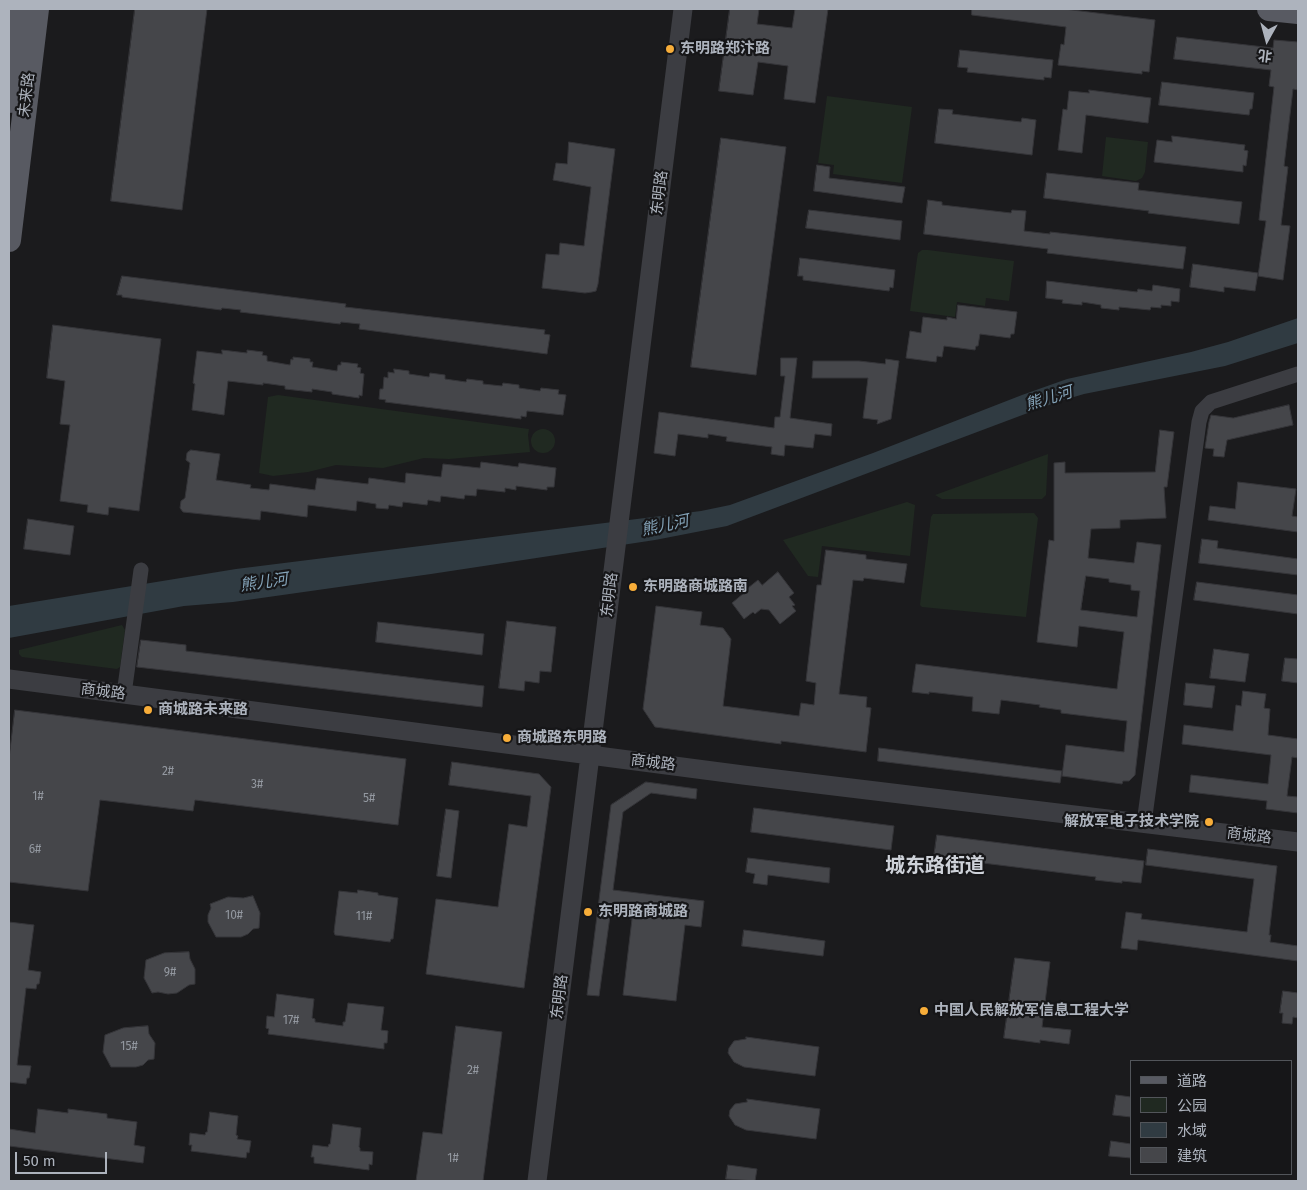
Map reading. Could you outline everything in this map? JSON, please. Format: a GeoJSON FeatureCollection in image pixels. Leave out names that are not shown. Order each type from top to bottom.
{"type":"FeatureCollection","features":[{"type":"Feature","properties":{"kind":"main road","name":"未来路"},"geometry":{"type":"LineString","coordinates":[[9,101],[20,9]]}},
{"type":"Feature","properties":{"kind":"main road","name":"未来路"},"geometry":{"type":"LineString","coordinates":[[9,240],[37,9]]}},
{"type":"Feature","properties":{"kind":"main road"},"geometry":{"type":"LineString","coordinates":[[1269,9],[1298,12]]}},
{"type":"Feature","properties":{"kind":"street","name":"东明路"},"geometry":{"type":"LineString","coordinates":[[537,1181],[683,9]]}},
{"type":"Feature","properties":{"kind":"street"},"geometry":{"type":"LineString","coordinates":[[1144,823],[1202,411],[1211,402],[1298,374]]}},
{"type":"Feature","properties":{"kind":"street"},"geometry":{"type":"LineString","coordinates":[[124,694],[141,570]]}},
{"type":"Feature","properties":{"kind":"street","name":"商城路"},"geometry":{"type":"LineString","coordinates":[[9,679],[590,755],[1298,842]]}},
{"type":"Feature","properties":{"kind":"green space"},"geometry":{"type":"Polygon","coordinates":[[[827,96],[912,107],[902,183],[833,174],[834,165],[818,163],[827,96]]]}},
{"type":"Feature","properties":{"kind":"green space"},"geometry":{"type":"Polygon","coordinates":[[[1106,137],[1148,142],[1145,172],[1142,178],[1136,181],[1102,176],[1106,137]]]}},
{"type":"Feature","properties":{"kind":"green space"},"geometry":{"type":"Polygon","coordinates":[[[922,250],[1014,261],[1009,301],[986,298],[985,306],[957,302],[955,317],[910,311],[918,253],[922,250]]]}},
{"type":"Feature","properties":{"kind":"green space"},"geometry":{"type":"Polygon","coordinates":[[[278,395],[529,429],[530,452],[449,459],[424,458],[383,468],[336,465],[308,472],[273,476],[259,473],[268,397],[278,395]]]}},
{"type":"Feature","properties":{"kind":"green space"},"geometry":{"type":"Polygon","coordinates":[[[543,429],[551,433],[555,441],[551,449],[543,453],[535,449],[531,441],[535,433],[543,429]]]}},
{"type":"Feature","properties":{"kind":"green space"},"geometry":{"type":"Polygon","coordinates":[[[1048,454],[1046,495],[1042,499],[942,499],[935,495],[1048,454]]]}},
{"type":"Feature","properties":{"kind":"green space"},"geometry":{"type":"Polygon","coordinates":[[[907,502],[915,505],[910,556],[822,546],[818,577],[808,576],[783,540],[907,502]]]}},
{"type":"Feature","properties":{"kind":"green space"},"geometry":{"type":"Polygon","coordinates":[[[1034,513],[1038,518],[1026,617],[922,607],[920,605],[931,517],[933,514],[1034,513]]]}},
{"type":"Feature","properties":{"kind":"green space"},"geometry":{"type":"Polygon","coordinates":[[[122,625],[125,630],[120,667],[117,669],[22,657],[19,654],[19,650],[122,625]]]}},
{"type":"Feature","properties":{"kind":"water","name":"熊儿河"},"geometry":{"type":"Polygon","coordinates":[[[1298,318],[1298,343],[1225,366],[1084,394],[1057,402],[727,526],[655,540],[431,574],[233,602],[184,606],[9,638],[9,606],[236,569],[701,511],[730,505],[1067,379],[1191,352],[1228,342],[1298,318]]]}},
{"type":"Feature","properties":{"kind":"building"},"geometry":{"type":"Polygon","coordinates":[[[135,9],[207,9],[182,210],[111,201],[135,9]]]}},
{"type":"Feature","properties":{"kind":"building"},"geometry":{"type":"Polygon","coordinates":[[[730,9],[759,9],[757,24],[792,28],[795,9],[828,9],[815,103],[784,99],[788,66],[758,62],[753,95],[719,91],[730,9]]]}},
{"type":"Feature","properties":{"kind":"building"},"geometry":{"type":"Polygon","coordinates":[[[972,9],[1064,9],[1155,20],[1149,72],[1142,71],[1142,74],[1058,65],[1061,44],[1064,45],[1066,27],[972,15],[972,9]]]}},
{"type":"Feature","properties":{"kind":"building"},"geometry":{"type":"Polygon","coordinates":[[[1177,37],[1273,48],[1274,40],[1298,42],[1298,90],[1293,89],[1284,166],[1288,167],[1281,225],[1290,226],[1283,280],[1258,276],[1266,221],[1259,220],[1274,87],[1269,86],[1271,70],[1174,59],[1177,37]]]}},
{"type":"Feature","properties":{"kind":"building"},"geometry":{"type":"Polygon","coordinates":[[[960,50],[1053,60],[1051,78],[1044,77],[1044,80],[967,72],[968,68],[958,67],[960,50]]]}},
{"type":"Feature","properties":{"kind":"building"},"geometry":{"type":"Polygon","coordinates":[[[1162,82],[1254,93],[1252,109],[1250,109],[1249,115],[1159,105],[1162,82]]]}},
{"type":"Feature","properties":{"kind":"building"},"geometry":{"type":"Polygon","coordinates":[[[1089,90],[1151,98],[1148,123],[1086,115],[1082,153],[1058,150],[1063,109],[1067,110],[1069,91],[1089,93],[1089,90]]]}},
{"type":"Feature","properties":{"kind":"building"},"geometry":{"type":"Polygon","coordinates":[[[939,109],[953,110],[952,114],[1021,122],[1022,118],[1036,120],[1032,155],[935,143],[939,109]]]}},
{"type":"Feature","properties":{"kind":"building"},"geometry":{"type":"Polygon","coordinates":[[[1172,136],[1245,145],[1244,150],[1248,151],[1246,166],[1243,165],[1243,172],[1154,162],[1157,140],[1172,142],[1172,136]]]}},
{"type":"Feature","properties":{"kind":"building"},"geometry":{"type":"Polygon","coordinates":[[[721,138],[786,147],[756,375],[691,367],[721,138]]]}},
{"type":"Feature","properties":{"kind":"building"},"geometry":{"type":"Polygon","coordinates":[[[569,142],[615,149],[598,284],[596,291],[585,293],[542,288],[546,254],[559,255],[560,243],[584,246],[591,187],[553,180],[556,163],[567,164],[569,142]]]}},
{"type":"Feature","properties":{"kind":"building"},"geometry":{"type":"Polygon","coordinates":[[[817,165],[830,167],[829,178],[905,187],[902,203],[814,191],[817,165]]]}},
{"type":"Feature","properties":{"kind":"building"},"geometry":{"type":"Polygon","coordinates":[[[1047,173],[1139,183],[1138,190],[1242,202],[1239,224],[1044,198],[1047,173]]]}},
{"type":"Feature","properties":{"kind":"building"},"geometry":{"type":"Polygon","coordinates":[[[928,200],[942,202],[942,205],[1011,213],[1012,210],[1026,211],[1024,231],[1050,234],[1050,232],[1186,247],[1183,269],[1047,253],[1048,249],[924,234],[928,200]]]}},
{"type":"Feature","properties":{"kind":"building"},"geometry":{"type":"Polygon","coordinates":[[[809,210],[902,221],[900,240],[806,228],[809,210]]]}},
{"type":"Feature","properties":{"kind":"building"},"geometry":{"type":"Polygon","coordinates":[[[800,258],[895,270],[893,288],[890,287],[889,291],[803,280],[803,276],[798,276],[800,258]]]}},
{"type":"Feature","properties":{"kind":"building"},"geometry":{"type":"Polygon","coordinates":[[[1193,264],[1258,273],[1255,291],[1224,287],[1224,292],[1190,287],[1193,264]]]}},
{"type":"Feature","properties":{"kind":"building"},"geometry":{"type":"Polygon","coordinates":[[[122,276],[346,304],[345,307],[545,330],[544,334],[550,335],[547,354],[359,329],[360,324],[341,322],[340,324],[240,312],[241,310],[222,308],[221,310],[122,297],[122,295],[117,295],[122,276]]]}},
{"type":"Feature","properties":{"kind":"building"},"geometry":{"type":"Polygon","coordinates":[[[1047,281],[1137,292],[1138,289],[1152,291],[1153,285],[1180,289],[1179,302],[1171,301],[1171,306],[1161,305],[1161,308],[1151,307],[1150,310],[1119,307],[1119,310],[1101,308],[1101,305],[1082,302],[1082,305],[1062,303],[1063,300],[1046,298],[1047,281]]]}},
{"type":"Feature","properties":{"kind":"building"},"geometry":{"type":"Polygon","coordinates":[[[958,305],[1017,312],[1014,334],[1011,334],[1010,338],[980,334],[978,346],[976,346],[975,350],[944,346],[942,357],[937,356],[936,362],[906,358],[910,331],[921,333],[923,317],[947,320],[947,317],[956,319],[958,305]]]}},
{"type":"Feature","properties":{"kind":"building"},"geometry":{"type":"Polygon","coordinates":[[[53,325],[161,339],[139,511],[109,507],[108,515],[87,512],[88,505],[60,501],[70,425],[60,424],[65,381],[47,378],[53,325]]]}},
{"type":"Feature","properties":{"kind":"building"},"geometry":{"type":"Polygon","coordinates":[[[222,350],[247,353],[247,350],[263,352],[262,355],[267,356],[267,361],[290,365],[293,357],[310,359],[310,362],[313,362],[312,367],[337,371],[338,365],[341,365],[341,362],[358,364],[357,367],[361,368],[360,373],[364,374],[362,396],[359,395],[359,398],[312,389],[312,392],[285,389],[285,386],[263,383],[263,385],[228,381],[224,415],[192,410],[197,351],[222,354],[222,350]]]}},
{"type":"Feature","properties":{"kind":"building"},"geometry":{"type":"Polygon","coordinates":[[[781,358],[797,358],[790,418],[832,424],[831,436],[815,434],[813,448],[785,445],[784,456],[771,454],[772,447],[726,441],[727,437],[708,434],[708,438],[678,434],[675,456],[654,453],[659,412],[774,428],[775,417],[780,417],[785,376],[781,376],[781,358]]]}},
{"type":"Feature","properties":{"kind":"building"},"geometry":{"type":"Polygon","coordinates":[[[886,359],[899,361],[891,419],[877,424],[878,420],[863,418],[868,378],[812,378],[813,361],[859,361],[885,364],[886,359]]]}},
{"type":"Feature","properties":{"kind":"building"},"geometry":{"type":"Polygon","coordinates":[[[394,369],[409,371],[409,374],[429,377],[430,373],[445,375],[445,379],[466,382],[467,379],[483,381],[483,384],[502,386],[503,383],[519,385],[519,388],[540,391],[541,388],[559,390],[558,394],[566,395],[563,415],[527,411],[526,417],[521,416],[521,419],[385,402],[386,400],[379,399],[380,389],[383,389],[384,377],[388,378],[388,372],[394,373],[394,369]]]}},
{"type":"Feature","properties":{"kind":"building"},"geometry":{"type":"Polygon","coordinates":[[[1289,405],[1293,425],[1227,440],[1224,457],[1213,456],[1214,449],[1205,448],[1211,415],[1233,418],[1289,405]]]}},
{"type":"Feature","properties":{"kind":"building"},"geometry":{"type":"Polygon","coordinates":[[[1160,430],[1174,432],[1167,487],[1164,487],[1166,518],[1120,520],[1120,528],[1091,529],[1088,558],[1134,563],[1137,542],[1161,545],[1135,775],[1129,781],[1123,781],[1122,784],[1062,776],[1066,745],[1124,752],[1127,721],[1061,713],[1061,710],[1039,707],[1040,705],[1001,700],[999,714],[972,711],[973,697],[912,692],[916,664],[1117,689],[1124,632],[1079,626],[1077,647],[1037,642],[1049,540],[1054,541],[1054,463],[1065,462],[1065,473],[1155,472],[1160,430]],[[1086,576],[1081,610],[1137,617],[1140,591],[1131,590],[1131,585],[1109,582],[1109,579],[1086,576]]]}},
{"type":"Feature","properties":{"kind":"building"},"geometry":{"type":"Polygon","coordinates":[[[191,450],[220,454],[216,480],[251,485],[250,488],[269,490],[270,484],[315,490],[317,478],[368,484],[369,478],[405,483],[406,473],[441,477],[443,464],[480,468],[481,462],[518,467],[519,463],[556,468],[554,487],[547,487],[547,490],[516,486],[516,490],[505,488],[505,492],[477,489],[476,496],[465,495],[464,499],[441,496],[440,502],[428,500],[427,505],[403,502],[402,507],[389,505],[388,509],[376,508],[376,504],[357,501],[356,511],[308,505],[307,517],[261,511],[260,520],[183,512],[180,508],[181,501],[185,498],[190,463],[186,460],[187,453],[191,450]]]}},
{"type":"Feature","properties":{"kind":"building"},"geometry":{"type":"Polygon","coordinates":[[[1238,482],[1296,489],[1292,516],[1298,517],[1298,532],[1208,520],[1210,506],[1235,509],[1238,482]]]}},
{"type":"Feature","properties":{"kind":"building"},"geometry":{"type":"Polygon","coordinates":[[[28,519],[74,526],[70,555],[24,549],[28,519]]]}},
{"type":"Feature","properties":{"kind":"building"},"geometry":{"type":"Polygon","coordinates":[[[1202,539],[1218,541],[1217,548],[1298,559],[1298,575],[1199,563],[1202,539]]]}},
{"type":"Feature","properties":{"kind":"building"},"geometry":{"type":"Polygon","coordinates":[[[826,550],[866,555],[866,559],[907,564],[904,583],[864,578],[863,581],[853,580],[839,694],[867,697],[866,707],[871,708],[866,752],[781,741],[781,744],[655,727],[643,709],[656,606],[702,612],[700,625],[723,628],[731,639],[723,706],[799,716],[801,703],[814,705],[816,683],[806,681],[817,585],[821,585],[826,550]]]}},
{"type":"Feature","properties":{"kind":"building"},"geometry":{"type":"Polygon","coordinates":[[[778,572],[794,593],[789,597],[795,605],[792,606],[796,611],[780,624],[769,610],[761,609],[744,619],[732,603],[758,580],[762,585],[778,572]]]}},
{"type":"Feature","properties":{"kind":"building"},"geometry":{"type":"Polygon","coordinates":[[[1197,582],[1298,595],[1298,614],[1194,600],[1197,582]]]}},
{"type":"Feature","properties":{"kind":"building"},"geometry":{"type":"Polygon","coordinates":[[[507,621],[556,627],[551,672],[540,671],[539,683],[525,681],[524,691],[499,688],[507,621]]]}},
{"type":"Feature","properties":{"kind":"building"},"geometry":{"type":"Polygon","coordinates":[[[378,622],[484,634],[482,655],[376,642],[378,622]]]}},
{"type":"Feature","properties":{"kind":"building"},"geometry":{"type":"Polygon","coordinates":[[[141,640],[186,645],[186,651],[484,686],[482,707],[137,667],[141,640]]]}},
{"type":"Feature","properties":{"kind":"building"},"geometry":{"type":"Polygon","coordinates":[[[1214,649],[1249,654],[1245,682],[1210,678],[1214,649]]]}},
{"type":"Feature","properties":{"kind":"building"},"geometry":{"type":"Polygon","coordinates":[[[1285,658],[1298,659],[1298,683],[1282,681],[1285,658]]]}},
{"type":"Feature","properties":{"kind":"building"},"geometry":{"type":"Polygon","coordinates":[[[1186,683],[1215,686],[1212,708],[1184,705],[1186,683]]]}},
{"type":"Feature","properties":{"kind":"building"},"geometry":{"type":"Polygon","coordinates":[[[1243,691],[1266,694],[1264,708],[1270,709],[1268,735],[1298,739],[1298,758],[1292,757],[1287,796],[1298,797],[1298,813],[1266,809],[1267,801],[1189,792],[1191,775],[1268,784],[1271,755],[1182,744],[1184,725],[1233,731],[1236,705],[1241,706],[1243,691]]]}},
{"type":"Feature","properties":{"kind":"building"},"geometry":{"type":"Polygon","coordinates":[[[15,710],[406,759],[398,825],[195,800],[193,811],[100,800],[88,891],[9,882],[9,759],[15,710]]]}},
{"type":"Feature","properties":{"kind":"building"},"geometry":{"type":"Polygon","coordinates":[[[879,748],[1062,771],[1060,783],[878,761],[879,748]]]}},
{"type":"Feature","properties":{"kind":"building"},"geometry":{"type":"Polygon","coordinates":[[[452,762],[539,774],[551,787],[524,988],[426,974],[436,899],[498,907],[509,824],[527,827],[531,796],[449,785],[452,762]]]}},
{"type":"Feature","properties":{"kind":"building"},"geometry":{"type":"Polygon","coordinates":[[[646,782],[697,789],[696,799],[651,793],[623,812],[613,890],[704,901],[701,927],[685,925],[676,1001],[623,995],[632,919],[610,916],[599,996],[587,995],[611,805],[646,782]]]}},
{"type":"Feature","properties":{"kind":"building"},"geometry":{"type":"Polygon","coordinates":[[[754,808],[894,826],[891,850],[751,832],[754,808]]]}},
{"type":"Feature","properties":{"kind":"building"},"geometry":{"type":"Polygon","coordinates":[[[446,809],[459,811],[451,878],[437,876],[446,809]]]}},
{"type":"Feature","properties":{"kind":"building"},"geometry":{"type":"Polygon","coordinates":[[[937,835],[1144,861],[1141,883],[1095,880],[1096,877],[934,857],[937,835]]]}},
{"type":"Feature","properties":{"kind":"building"},"geometry":{"type":"Polygon","coordinates":[[[1148,849],[1277,866],[1269,935],[1271,935],[1270,942],[1298,946],[1298,961],[1138,940],[1137,950],[1121,948],[1126,912],[1142,914],[1141,919],[1247,932],[1254,879],[1146,865],[1148,849]]]}},
{"type":"Feature","properties":{"kind":"building"},"geometry":{"type":"Polygon","coordinates":[[[748,858],[830,868],[829,883],[768,875],[767,885],[753,883],[755,874],[746,872],[748,858]]]}},
{"type":"Feature","properties":{"kind":"building"},"geometry":{"type":"Polygon","coordinates":[[[358,890],[398,898],[393,939],[390,942],[335,935],[339,891],[357,893],[358,890]]]}},
{"type":"Feature","properties":{"kind":"building"},"geometry":{"type":"Polygon","coordinates":[[[253,896],[260,913],[259,928],[253,929],[241,937],[216,937],[208,922],[210,904],[228,897],[243,898],[253,896]]]}},
{"type":"Feature","properties":{"kind":"building"},"geometry":{"type":"Polygon","coordinates":[[[9,922],[34,925],[28,970],[41,972],[36,989],[26,988],[17,1065],[31,1066],[26,1084],[9,1082],[9,922]]]}},
{"type":"Feature","properties":{"kind":"building"},"geometry":{"type":"Polygon","coordinates":[[[744,930],[825,941],[823,956],[742,946],[744,930]]]}},
{"type":"Feature","properties":{"kind":"building"},"geometry":{"type":"Polygon","coordinates":[[[189,952],[195,969],[195,984],[189,985],[177,993],[152,993],[144,978],[146,960],[164,953],[189,952]]]}},
{"type":"Feature","properties":{"kind":"building"},"geometry":{"type":"Polygon","coordinates":[[[1015,958],[1050,962],[1042,1027],[1071,1030],[1069,1044],[1040,1040],[1040,1043],[1004,1038],[1015,958]]]}},
{"type":"Feature","properties":{"kind":"building"},"geometry":{"type":"Polygon","coordinates":[[[1283,991],[1298,993],[1298,1018],[1293,1017],[1292,1024],[1282,1023],[1283,1013],[1280,1013],[1283,991]]]}},
{"type":"Feature","properties":{"kind":"building"},"geometry":{"type":"Polygon","coordinates":[[[277,994],[314,999],[312,1018],[315,1019],[315,1022],[343,1026],[348,1003],[384,1007],[381,1030],[388,1031],[387,1043],[384,1043],[384,1049],[268,1034],[269,1029],[266,1028],[267,1016],[274,1017],[277,994]]]}},
{"type":"Feature","properties":{"kind":"building"},"geometry":{"type":"Polygon","coordinates":[[[148,1026],[149,1034],[155,1043],[154,1059],[148,1060],[143,1065],[136,1067],[111,1067],[103,1052],[105,1035],[123,1028],[148,1026]]]}},
{"type":"Feature","properties":{"kind":"building"},"geometry":{"type":"Polygon","coordinates":[[[456,1026],[502,1032],[483,1181],[416,1181],[423,1132],[442,1134],[456,1026]]]}},
{"type":"Feature","properties":{"kind":"building"},"geometry":{"type":"Polygon","coordinates":[[[746,1037],[819,1047],[815,1076],[744,1067],[734,1062],[728,1053],[729,1048],[734,1041],[746,1039],[746,1037]]]}},
{"type":"Feature","properties":{"kind":"building"},"geometry":{"type":"Polygon","coordinates":[[[1116,1095],[1130,1097],[1130,1117],[1113,1115],[1116,1095]]]}},
{"type":"Feature","properties":{"kind":"building"},"geometry":{"type":"Polygon","coordinates":[[[747,1099],[820,1109],[816,1139],[746,1130],[735,1125],[729,1116],[730,1110],[735,1104],[747,1102],[747,1099]]]}},
{"type":"Feature","properties":{"kind":"building"},"geometry":{"type":"Polygon","coordinates":[[[38,1109],[68,1113],[68,1109],[107,1114],[107,1118],[137,1122],[134,1145],[145,1147],[143,1163],[9,1146],[9,1129],[35,1133],[38,1109]]]}},
{"type":"Feature","properties":{"kind":"building"},"geometry":{"type":"Polygon","coordinates":[[[210,1112],[238,1116],[237,1139],[251,1141],[246,1158],[191,1151],[192,1145],[189,1145],[190,1133],[205,1135],[210,1112]]]}},
{"type":"Feature","properties":{"kind":"building"},"geometry":{"type":"Polygon","coordinates":[[[333,1124],[361,1128],[360,1151],[373,1152],[372,1165],[369,1164],[369,1170],[314,1163],[314,1157],[311,1157],[313,1145],[328,1147],[333,1124]]]}},
{"type":"Feature","properties":{"kind":"building"},"geometry":{"type":"Polygon","coordinates":[[[1111,1141],[1130,1144],[1130,1158],[1109,1156],[1111,1141]]]}},
{"type":"Feature","properties":{"kind":"building"},"geometry":{"type":"Polygon","coordinates":[[[728,1165],[757,1169],[755,1181],[726,1179],[728,1165]]]}},
{"type":"Feature","properties":{"kind":"place","name":"东明路郑汴路"},"geometry":{"type":"Point","coordinates":[670,49]}},
{"type":"Feature","properties":{"kind":"place","name":"东明路商城路南"},"geometry":{"type":"Point","coordinates":[633,587]}},
{"type":"Feature","properties":{"kind":"place","name":"商城路未来路"},"geometry":{"type":"Point","coordinates":[148,710]}},
{"type":"Feature","properties":{"kind":"place","name":"商城路东明路"},"geometry":{"type":"Point","coordinates":[507,738]}},
{"type":"Feature","properties":{"kind":"place","name":"解放军电子技术学院"},"geometry":{"type":"Point","coordinates":[1209,822]}},
{"type":"Feature","properties":{"kind":"place","name":"东明路商城路"},"geometry":{"type":"Point","coordinates":[588,912]}},
{"type":"Feature","properties":{"kind":"place","name":"中国人民解放军信息工程大学"},"geometry":{"type":"Point","coordinates":[924,1011]}},
{"type":"Feature","properties":{"kind":"district","name":"城东路街道"},"geometry":{"type":"Point","coordinates":[935,866]}}]}
